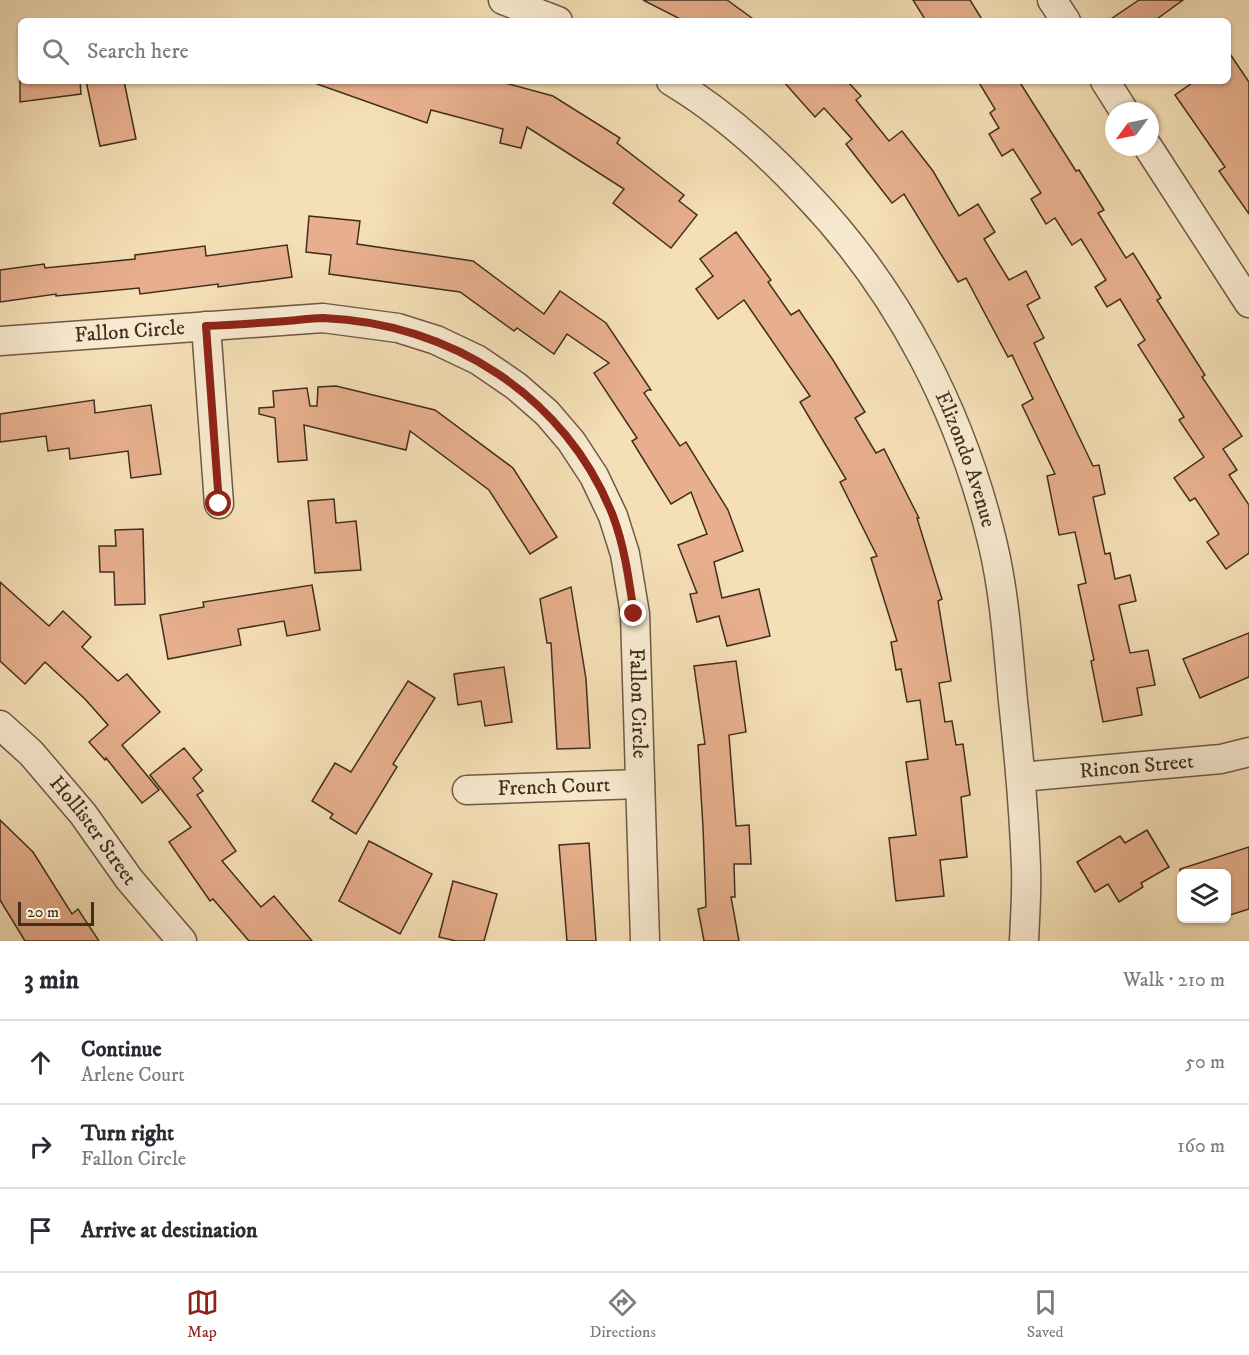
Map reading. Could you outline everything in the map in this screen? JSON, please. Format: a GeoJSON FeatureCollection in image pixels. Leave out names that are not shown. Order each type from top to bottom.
{"type":"FeatureCollection","features":[{"type":"Feature","properties":{"kind":"street"},"geometry":{"type":"LineString","coordinates":[[503,0],[550,18]]}},
{"type":"Feature","properties":{"kind":"street"},"geometry":{"type":"LineString","coordinates":[[1052,0],[1064,18]]}},
{"type":"Feature","properties":{"kind":"street","name":"Elizondo Avenue"},"geometry":{"type":"LineString","coordinates":[[675,84],[737,129],[784,170],[827,215],[866,264],[901,316],[931,370],[957,427],[978,486],[1003,601],[1021,777],[1027,870],[1024,941]]}},
{"type":"Feature","properties":{"kind":"street"},"geometry":{"type":"LineString","coordinates":[[1107,84],[1118,102]]}},
{"type":"Feature","properties":{"kind":"street"},"geometry":{"type":"LineString","coordinates":[[1154,156],[1249,303]]}},
{"type":"Feature","properties":{"kind":"street","name":"Fallon Circle"},"geometry":{"type":"LineString","coordinates":[[0,341],[323,318],[398,328],[436,340],[478,360],[516,386],[547,413],[571,441],[594,476],[613,516],[625,554],[634,614],[645,941]]}},
{"type":"Feature","properties":{"kind":"street"},"geometry":{"type":"LineString","coordinates":[[206,326],[219,504]]}},
{"type":"Feature","properties":{"kind":"street","name":"Hollister Street"},"geometry":{"type":"LineString","coordinates":[[0,725],[31,753],[83,814],[129,879],[182,941]]}},
{"type":"Feature","properties":{"kind":"street","name":"Rincon Street"},"geometry":{"type":"LineString","coordinates":[[1021,777],[1221,759],[1249,752]]}},
{"type":"Feature","properties":{"kind":"street","name":"French Court"},"geometry":{"type":"LineString","coordinates":[[467,790],[640,784]]}},
{"type":"Feature","properties":{"kind":"building"},"geometry":{"type":"Polygon","coordinates":[[[643,0],[727,0],[752,18],[678,18],[643,0]]]}},
{"type":"Feature","properties":{"kind":"building"},"geometry":{"type":"Polygon","coordinates":[[[913,0],[970,0],[981,18],[924,18],[913,0]]]}},
{"type":"Feature","properties":{"kind":"building"},"geometry":{"type":"Polygon","coordinates":[[[1139,0],[1183,0],[1158,18],[1112,18],[1139,0]]]}},
{"type":"Feature","properties":{"kind":"building"},"geometry":{"type":"Polygon","coordinates":[[[1231,55],[1249,82],[1249,214],[1219,171],[1225,167],[1175,95],[1191,84],[1231,84],[1231,55]]]}},
{"type":"Feature","properties":{"kind":"building"},"geometry":{"type":"Polygon","coordinates":[[[20,84],[80,84],[81,94],[20,102],[20,84]]]}},
{"type":"Feature","properties":{"kind":"building"},"geometry":{"type":"Polygon","coordinates":[[[87,84],[125,84],[136,139],[100,146],[87,84]]]}},
{"type":"Feature","properties":{"kind":"building"},"geometry":{"type":"Polygon","coordinates":[[[317,84],[509,84],[553,96],[620,138],[617,143],[684,195],[679,201],[697,215],[671,248],[613,203],[624,189],[527,127],[521,148],[500,143],[503,129],[431,110],[427,123],[317,84]]]}},
{"type":"Feature","properties":{"kind":"building"},"geometry":{"type":"Polygon","coordinates":[[[786,84],[850,84],[861,96],[856,100],[889,141],[902,131],[933,171],[959,216],[978,204],[995,232],[984,239],[1009,280],[1026,271],[1040,298],[1027,305],[1044,338],[1034,343],[1093,466],[1099,465],[1105,494],[1093,497],[1105,554],[1110,553],[1115,579],[1130,575],[1136,601],[1119,605],[1130,653],[1148,650],[1155,685],[1137,688],[1142,715],[1103,722],[1091,661],[1094,660],[1078,585],[1086,583],[1075,532],[1059,535],[1047,476],[1055,474],[1022,405],[1033,399],[1012,355],[1008,357],[966,278],[958,282],[904,194],[892,203],[846,144],[852,139],[824,108],[815,117],[786,84]]]}},
{"type":"Feature","properties":{"kind":"building"},"geometry":{"type":"Polygon","coordinates":[[[980,84],[1021,84],[1076,171],[1079,170],[1104,210],[1098,213],[1126,258],[1133,253],[1161,298],[1157,300],[1205,375],[1202,377],[1242,436],[1223,449],[1237,470],[1229,475],[1249,505],[1249,553],[1226,569],[1207,542],[1219,534],[1195,498],[1190,501],[1174,478],[1204,457],[1179,420],[1184,417],[1138,345],[1145,340],[1120,299],[1107,307],[1095,287],[1106,280],[1081,239],[1072,245],[1055,218],[1046,224],[1031,199],[1041,193],[1013,149],[1002,156],[989,134],[999,128],[990,113],[995,109],[980,84]]]}},
{"type":"Feature","properties":{"kind":"building"},"geometry":{"type":"Polygon","coordinates":[[[309,216],[360,221],[357,244],[473,261],[544,314],[560,291],[606,323],[651,390],[644,393],[680,446],[686,442],[728,510],[743,551],[714,562],[722,598],[759,589],[770,636],[727,646],[719,616],[697,622],[690,594],[697,593],[678,545],[707,534],[691,492],[671,504],[632,441],[637,438],[594,373],[609,363],[567,334],[554,354],[517,328],[514,331],[460,292],[329,274],[331,255],[306,252],[309,216]]]}},
{"type":"Feature","properties":{"kind":"building"},"geometry":{"type":"Polygon","coordinates":[[[736,232],[771,280],[768,282],[791,315],[799,310],[833,360],[865,412],[855,418],[876,453],[884,449],[919,518],[917,518],[942,599],[938,601],[951,681],[939,683],[945,722],[952,721],[956,745],[963,744],[970,795],[961,797],[967,857],[940,860],[944,896],[896,901],[889,838],[916,835],[906,762],[928,759],[920,700],[907,702],[901,669],[896,670],[891,642],[897,641],[871,558],[877,556],[840,482],[846,479],[800,402],[810,396],[744,300],[718,319],[696,289],[713,276],[700,259],[736,232]]]}},
{"type":"Feature","properties":{"kind":"building"},"geometry":{"type":"Polygon","coordinates":[[[287,245],[292,277],[140,294],[139,288],[56,296],[56,294],[0,302],[0,270],[44,264],[45,268],[135,259],[135,255],[205,246],[206,256],[287,245]]]}},
{"type":"Feature","properties":{"kind":"building"},"geometry":{"type":"Polygon","coordinates":[[[336,386],[435,410],[513,468],[557,537],[530,554],[489,490],[410,431],[406,450],[304,425],[307,460],[278,462],[275,418],[259,414],[259,408],[274,407],[273,391],[307,388],[310,406],[317,406],[318,387],[336,386]]]}},
{"type":"Feature","properties":{"kind":"building"},"geometry":{"type":"Polygon","coordinates":[[[94,400],[95,413],[151,405],[161,474],[131,478],[128,451],[70,459],[69,448],[48,451],[46,436],[0,442],[0,414],[94,400]]]}},
{"type":"Feature","properties":{"kind":"building"},"geometry":{"type":"Polygon","coordinates":[[[334,499],[336,523],[356,521],[361,570],[315,573],[308,501],[334,499]]]}},
{"type":"Feature","properties":{"kind":"building"},"geometry":{"type":"Polygon","coordinates":[[[143,529],[145,604],[115,605],[114,572],[100,572],[99,546],[116,546],[115,530],[143,529]]]}},
{"type":"Feature","properties":{"kind":"building"},"geometry":{"type":"Polygon","coordinates":[[[0,582],[49,626],[63,611],[91,637],[82,647],[118,681],[127,674],[160,712],[122,745],[159,790],[142,803],[106,758],[105,760],[89,742],[108,725],[85,699],[45,662],[25,684],[0,661],[0,582]]]}},
{"type":"Feature","properties":{"kind":"building"},"geometry":{"type":"Polygon","coordinates":[[[312,585],[320,630],[287,636],[284,621],[238,629],[241,645],[168,659],[160,615],[204,607],[203,602],[312,585]]]}},
{"type":"Feature","properties":{"kind":"building"},"geometry":{"type":"Polygon","coordinates":[[[571,587],[586,679],[590,748],[557,749],[551,643],[547,643],[540,599],[571,587]]]}},
{"type":"Feature","properties":{"kind":"building"},"geometry":{"type":"Polygon","coordinates":[[[1249,633],[1249,677],[1200,698],[1183,659],[1249,633]]]}},
{"type":"Feature","properties":{"kind":"building"},"geometry":{"type":"Polygon","coordinates":[[[736,661],[746,732],[729,735],[736,826],[749,825],[751,864],[734,864],[735,897],[731,897],[739,941],[704,941],[698,909],[706,907],[698,745],[705,744],[694,666],[736,661]]]}},
{"type":"Feature","properties":{"kind":"building"},"geometry":{"type":"Polygon","coordinates":[[[504,667],[512,722],[485,726],[481,701],[458,705],[454,674],[504,667]]]}},
{"type":"Feature","properties":{"kind":"building"},"geometry":{"type":"Polygon","coordinates":[[[408,681],[435,698],[393,764],[397,767],[356,834],[330,818],[333,814],[312,801],[335,763],[351,772],[408,681]]]}},
{"type":"Feature","properties":{"kind":"building"},"geometry":{"type":"Polygon","coordinates":[[[184,748],[202,770],[193,778],[203,791],[197,795],[236,851],[222,861],[261,907],[274,896],[312,941],[249,941],[213,899],[210,901],[169,842],[191,827],[150,775],[184,748]]]}},
{"type":"Feature","properties":{"kind":"building"},"geometry":{"type":"Polygon","coordinates":[[[0,820],[33,852],[72,914],[78,909],[99,941],[25,941],[0,900],[0,820]]]}},
{"type":"Feature","properties":{"kind":"building"},"geometry":{"type":"Polygon","coordinates":[[[1147,830],[1169,867],[1141,883],[1143,887],[1119,902],[1108,884],[1095,892],[1077,862],[1120,836],[1125,843],[1147,830]]]}},
{"type":"Feature","properties":{"kind":"building"},"geometry":{"type":"Polygon","coordinates":[[[369,841],[432,874],[400,934],[339,901],[369,841]]]}},
{"type":"Feature","properties":{"kind":"building"},"geometry":{"type":"Polygon","coordinates":[[[589,843],[596,941],[567,941],[559,845],[589,843]]]}},
{"type":"Feature","properties":{"kind":"building"},"geometry":{"type":"Polygon","coordinates":[[[1249,847],[1249,909],[1231,915],[1231,869],[1180,869],[1249,847]]]}},
{"type":"Feature","properties":{"kind":"building"},"geometry":{"type":"Polygon","coordinates":[[[453,881],[497,894],[484,941],[456,941],[439,937],[453,881]]]}},
{"type":"Feature","properties":{"kind":"route"},"geometry":{"type":"LineString","coordinates":[[219,504],[206,326],[323,318],[398,328],[436,340],[478,360],[516,386],[547,413],[571,441],[594,476],[613,516],[625,554],[634,614]]}}]}
